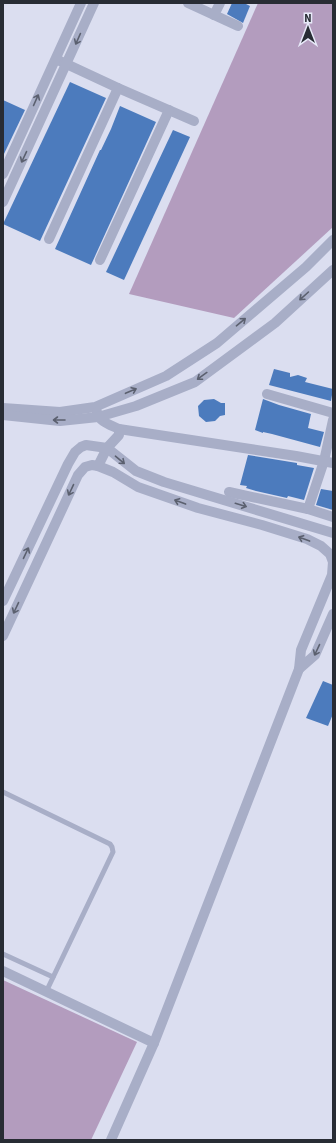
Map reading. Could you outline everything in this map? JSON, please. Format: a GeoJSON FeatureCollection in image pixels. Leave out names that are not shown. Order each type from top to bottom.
{"type":"FeatureCollection","features":[{"type":"Feature","properties":{"kind":"street"},"geometry":{"type":"LineString","coordinates":[[3,174],[81,3]]}},
{"type":"Feature","properties":{"kind":"street"},"geometry":{"type":"LineString","coordinates":[[3,202],[94,3]]}},
{"type":"Feature","properties":{"kind":"street"},"geometry":{"type":"LineString","coordinates":[[188,3],[238,26]]}},
{"type":"Feature","properties":{"kind":"street"},"geometry":{"type":"LineString","coordinates":[[214,15],[220,3]]}},
{"type":"Feature","properties":{"kind":"street"},"geometry":{"type":"LineString","coordinates":[[55,58],[118,88],[194,121]]}},
{"type":"Feature","properties":{"kind":"street"},"geometry":{"type":"LineString","coordinates":[[49,239],[118,88]]}},
{"type":"Feature","properties":{"kind":"street"},"geometry":{"type":"LineString","coordinates":[[100,260],[169,110]]}},
{"type":"Feature","properties":{"kind":"street"},"geometry":{"type":"LineString","coordinates":[[3,408],[60,412],[97,412],[166,376],[216,343],[306,267],[333,240]]}},
{"type":"Feature","properties":{"kind":"street"},"geometry":{"type":"LineString","coordinates":[[3,415],[60,421],[97,412],[136,406],[194,382],[275,323],[333,270]]}},
{"type":"Feature","properties":{"kind":"street"},"geometry":{"type":"LineString","coordinates":[[267,394],[333,413]]}},
{"type":"Feature","properties":{"kind":"street"},"geometry":{"type":"LineString","coordinates":[[97,412],[101,420],[119,429],[328,462]]}},
{"type":"Feature","properties":{"kind":"street"},"geometry":{"type":"LineString","coordinates":[[308,509],[328,462],[333,420]]}},
{"type":"Feature","properties":{"kind":"street"},"geometry":{"type":"LineString","coordinates":[[98,466],[107,448],[119,435],[119,429]]}},
{"type":"Feature","properties":{"kind":"street"},"geometry":{"type":"LineString","coordinates":[[3,601],[68,464],[75,452],[80,447],[86,445],[107,448],[136,472],[164,482],[333,533]]}},
{"type":"Feature","properties":{"kind":"street"},"geometry":{"type":"LineString","coordinates":[[3,636],[78,475],[85,467],[92,465],[113,472],[138,487],[198,508],[262,525],[306,539],[321,546],[330,554],[333,562],[332,575],[301,650],[299,670],[154,1043],[111,1140]]}},
{"type":"Feature","properties":{"kind":"street"},"geometry":{"type":"LineString","coordinates":[[229,492],[308,509],[333,517]]}},
{"type":"Feature","properties":{"kind":"street"},"geometry":{"type":"LineString","coordinates":[[299,670],[315,655],[333,614]]}},
{"type":"Feature","properties":{"kind":"street"},"geometry":{"type":"LineString","coordinates":[[3,971],[154,1043]]}},
{"type":"Feature","properties":{"kind":"lane"},"geometry":{"type":"LineString","coordinates":[[3,792],[110,844],[112,847],[113,852],[46,992]]}},
{"type":"Feature","properties":{"kind":"lane"},"geometry":{"type":"LineString","coordinates":[[3,954],[53,978]]}},
{"type":"Feature","properties":{"kind":"shaded area"},"geometry":{"type":"Polygon","coordinates":[[[258,3],[333,3],[333,227],[234,318],[129,294],[258,3]]]}},
{"type":"Feature","properties":{"kind":"shaded area"},"geometry":{"type":"Polygon","coordinates":[[[3,980],[137,1042],[91,1140],[3,1140],[3,980]]]}},
{"type":"Feature","properties":{"kind":"building"},"geometry":{"type":"Polygon","coordinates":[[[232,3],[244,3],[250,6],[243,23],[227,14],[232,3]]]}},
{"type":"Feature","properties":{"kind":"building"},"geometry":{"type":"Polygon","coordinates":[[[70,82],[106,98],[40,241],[3,224],[70,82]]]}},
{"type":"Feature","properties":{"kind":"building"},"geometry":{"type":"Polygon","coordinates":[[[3,100],[25,110],[3,156],[3,100]]]}},
{"type":"Feature","properties":{"kind":"building"},"geometry":{"type":"Polygon","coordinates":[[[120,106],[156,122],[91,265],[55,249],[111,129],[120,106]]]}},
{"type":"Feature","properties":{"kind":"building"},"geometry":{"type":"Polygon","coordinates":[[[173,130],[190,137],[124,280],[106,272],[173,130]]]}},
{"type":"Feature","properties":{"kind":"building"},"geometry":{"type":"Polygon","coordinates":[[[274,369],[290,373],[290,377],[298,375],[307,378],[305,382],[333,389],[331,401],[269,385],[274,369]]]}},
{"type":"Feature","properties":{"kind":"building"},"geometry":{"type":"Polygon","coordinates":[[[214,399],[221,403],[225,403],[225,415],[220,416],[215,421],[206,422],[199,416],[198,406],[204,400],[214,399]]]}},
{"type":"Feature","properties":{"kind":"building"},"geometry":{"type":"Polygon","coordinates":[[[263,399],[311,414],[308,428],[324,432],[320,447],[255,430],[263,399]]]}},
{"type":"Feature","properties":{"kind":"building"},"geometry":{"type":"Polygon","coordinates":[[[248,455],[297,463],[297,465],[314,468],[304,500],[256,491],[246,488],[247,486],[240,485],[248,455]]]}},
{"type":"Feature","properties":{"kind":"building"},"geometry":{"type":"Polygon","coordinates":[[[321,489],[333,491],[333,510],[316,505],[321,489]]]}},
{"type":"Feature","properties":{"kind":"building"},"geometry":{"type":"Polygon","coordinates":[[[323,681],[333,685],[333,714],[328,726],[306,718],[323,681]]]}}]}
